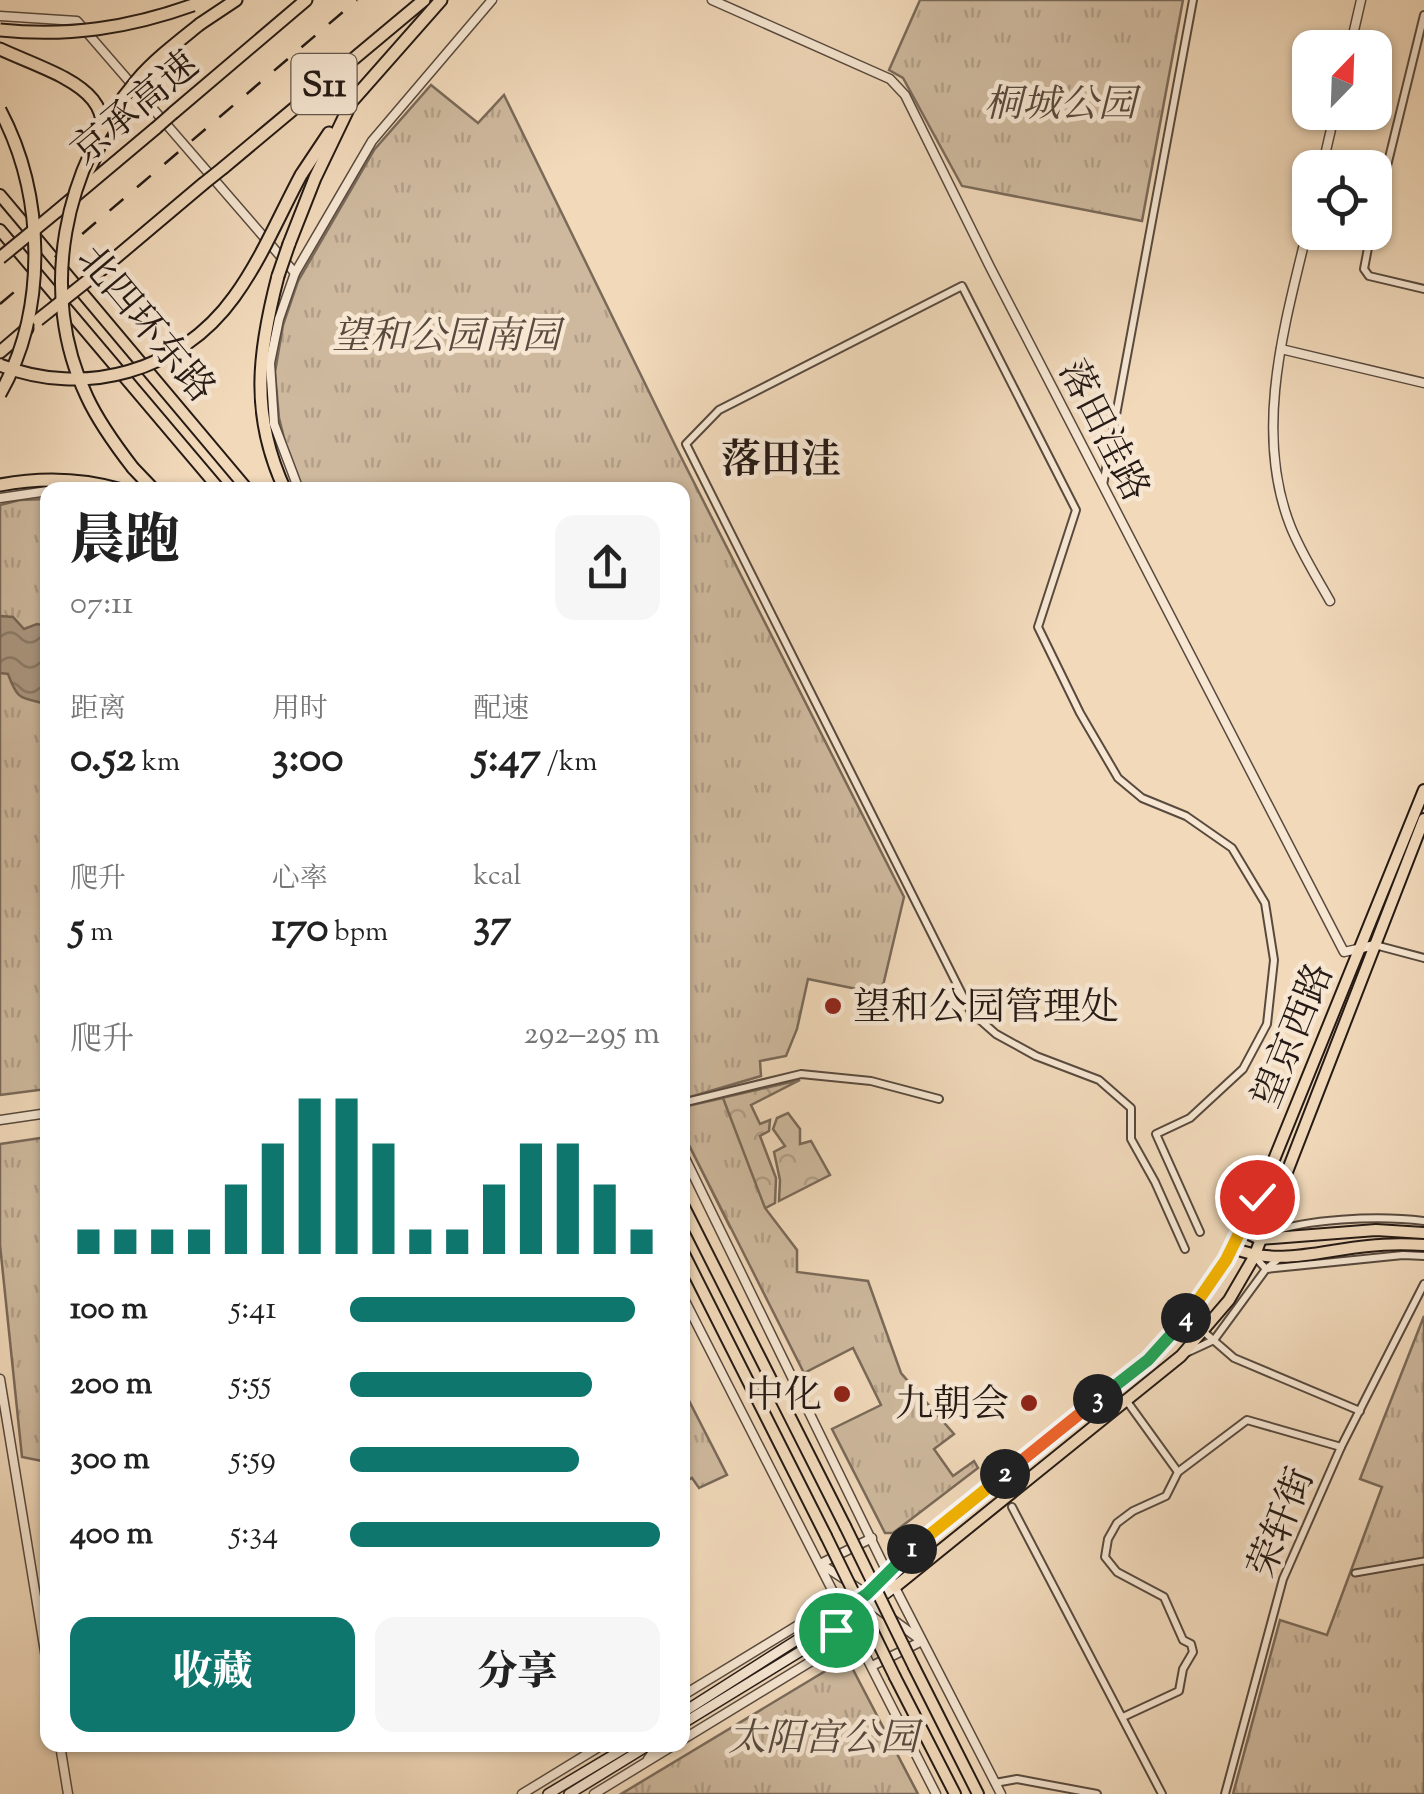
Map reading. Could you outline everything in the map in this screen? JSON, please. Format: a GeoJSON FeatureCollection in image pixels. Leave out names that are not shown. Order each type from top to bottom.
{"type":"FeatureCollection","features":[{"type":"Feature","properties":{"kind":"highway"},"geometry":{"type":"LineString","coordinates":[[0,30],[102,30],[146,22],[206,0]]}},
{"type":"Feature","properties":{"kind":"highway"},"geometry":{"type":"LineString","coordinates":[[146,482],[100,422],[74,363],[65,324],[64,244],[81,172],[110,116],[139,78],[200,24],[236,0]]}},
{"type":"Feature","properties":{"kind":"highway","name":"京承高速"},"geometry":{"type":"LineString","coordinates":[[0,258],[306,0]]}},
{"type":"Feature","properties":{"kind":"highway","name":"S11"},"geometry":{"type":"LineString","coordinates":[[0,352],[424,0]]}},
{"type":"Feature","properties":{"kind":"highway"},"geometry":{"type":"LineString","coordinates":[[0,365],[50,380],[120,376],[174,353],[217,318],[235,296],[301,175],[352,100],[441,0]]}},
{"type":"Feature","properties":{"kind":"highway"},"geometry":{"type":"LineString","coordinates":[[0,50],[82,90],[96,102],[103,116],[105,137],[99,153],[60,209]]}},
{"type":"Feature","properties":{"kind":"highway"},"geometry":{"type":"LineString","coordinates":[[282,482],[263,428],[259,376],[265,327],[289,244],[352,100]]}},
{"type":"Feature","properties":{"kind":"highway"},"geometry":{"type":"LineString","coordinates":[[0,110],[25,181],[35,252],[28,317],[18,355],[0,394]]}},
{"type":"Feature","properties":{"kind":"highway"},"geometry":{"type":"LineString","coordinates":[[0,486],[55,479],[91,482]]}},
{"type":"Feature","properties":{"kind":"main road","name":"北四环东路"},"geometry":{"type":"LineString","coordinates":[[0,195],[241,482]]}},
{"type":"Feature","properties":{"kind":"main road","name":"北四环东路"},"geometry":{"type":"LineString","coordinates":[[0,230],[213,482]]}},
{"type":"Feature","properties":{"kind":"main road","name":"望京西路"},"geometry":{"type":"LineString","coordinates":[[887,1572],[1148,1360],[1187,1318],[1242,1231],[1424,790]]}},
{"type":"Feature","properties":{"kind":"main road","name":"望京西路"},"geometry":{"type":"LineString","coordinates":[[894,1587],[1209,1336],[1254,1256],[1424,820]]}},
{"type":"Feature","properties":{"kind":"main road"},"geometry":{"type":"LineString","coordinates":[[690,1220],[978,1794]]}},
{"type":"Feature","properties":{"kind":"main road"},"geometry":{"type":"LineString","coordinates":[[1242,1231],[1260,1239],[1376,1230],[1424,1232]]}},
{"type":"Feature","properties":{"kind":"main road"},"geometry":{"type":"LineString","coordinates":[[1234,1248],[1254,1256],[1281,1257],[1369,1245],[1424,1246]]}},
{"type":"Feature","properties":{"kind":"main road"},"geometry":{"type":"LineString","coordinates":[[690,1266],[955,1794]]}},
{"type":"Feature","properties":{"kind":"main road"},"geometry":{"type":"LineString","coordinates":[[690,1708],[841,1605],[867,1594],[887,1572]]}},
{"type":"Feature","properties":{"kind":"main road"},"geometry":{"type":"LineString","coordinates":[[690,1719],[850,1621],[894,1587]]}},
{"type":"Feature","properties":{"kind":"main road"},"geometry":{"type":"LineString","coordinates":[[548,1794],[618,1752]]}},
{"type":"Feature","properties":{"kind":"main road"},"geometry":{"type":"LineString","coordinates":[[570,1794],[638,1752]]}},
{"type":"Feature","properties":{"kind":"street","name":"北四环东路"},"geometry":{"type":"LineString","coordinates":[[296,482],[274,424],[270,363],[279,319],[295,273],[372,141],[492,0]]}},
{"type":"Feature","properties":{"kind":"street","name":"落田洼路"},"geometry":{"type":"LineString","coordinates":[[712,0],[890,79],[905,95],[1344,952],[1361,948]]}},
{"type":"Feature","properties":{"kind":"street"},"geometry":{"type":"LineString","coordinates":[[1103,486],[1192,0]]}},
{"type":"Feature","properties":{"kind":"street"},"geometry":{"type":"LineString","coordinates":[[1354,30],[1361,0]]}},
{"type":"Feature","properties":{"kind":"street"},"geometry":{"type":"LineString","coordinates":[[1391,150],[1424,15]]}},
{"type":"Feature","properties":{"kind":"street"},"geometry":{"type":"LineString","coordinates":[[0,16],[77,21],[295,273]]}},
{"type":"Feature","properties":{"kind":"street"},"geometry":{"type":"LineString","coordinates":[[1303,250],[1274,393],[1274,440],[1289,522],[1330,601]]}},
{"type":"Feature","properties":{"kind":"street"},"geometry":{"type":"LineString","coordinates":[[1366,250],[1364,270],[1369,276],[1424,289]]}},
{"type":"Feature","properties":{"kind":"street"},"geometry":{"type":"LineString","coordinates":[[1186,1249],[1131,1139],[1131,1108],[1099,1080],[1036,1056],[996,1034],[971,1012],[686,444],[719,410],[962,286],[1076,510],[1038,628],[1118,778],[1142,798],[1186,816],[1232,848],[1265,903],[1274,960],[1267,1024],[1243,1069],[1190,1118],[1156,1134],[1200,1232]]}},
{"type":"Feature","properties":{"kind":"street"},"geometry":{"type":"LineString","coordinates":[[1281,349],[1424,383]]}},
{"type":"Feature","properties":{"kind":"street"},"geometry":{"type":"LineString","coordinates":[[0,498],[40,492]]}},
{"type":"Feature","properties":{"kind":"street"},"geometry":{"type":"LineString","coordinates":[[1361,948],[1375,945],[1424,958]]}},
{"type":"Feature","properties":{"kind":"street"},"geometry":{"type":"LineString","coordinates":[[690,1101],[800,1074],[871,1081],[940,1099]]}},
{"type":"Feature","properties":{"kind":"street"},"geometry":{"type":"LineString","coordinates":[[0,1120],[40,1114]]}},
{"type":"Feature","properties":{"kind":"street"},"geometry":{"type":"LineString","coordinates":[[690,1168],[894,1587],[1001,1794]]}},
{"type":"Feature","properties":{"kind":"street"},"geometry":{"type":"LineString","coordinates":[[1260,1239],[1278,1228],[1344,1221],[1424,1221]]}},
{"type":"Feature","properties":{"kind":"street"},"geometry":{"type":"LineString","coordinates":[[1254,1256],[1266,1269]]}},
{"type":"Feature","properties":{"kind":"street"},"geometry":{"type":"LineString","coordinates":[[1266,1269],[1424,1256]]}},
{"type":"Feature","properties":{"kind":"street"},"geometry":{"type":"LineString","coordinates":[[1281,1257],[1266,1269],[1209,1336],[1234,1358],[1360,1411]]}},
{"type":"Feature","properties":{"kind":"street","name":"荣轩街"},"geometry":{"type":"LineString","coordinates":[[1225,1794],[1283,1579],[1341,1447],[1424,1284]]}},
{"type":"Feature","properties":{"kind":"street"},"geometry":{"type":"LineString","coordinates":[[690,1311],[936,1794]]}},
{"type":"Feature","properties":{"kind":"street"},"geometry":{"type":"LineString","coordinates":[[0,1379],[40,1622]]}},
{"type":"Feature","properties":{"kind":"street"},"geometry":{"type":"LineString","coordinates":[[1126,1400],[1178,1472]]}},
{"type":"Feature","properties":{"kind":"street"},"geometry":{"type":"LineString","coordinates":[[1123,1717],[1179,1690],[1193,1652],[1191,1644],[1182,1640],[1164,1597],[1117,1572],[1105,1556],[1108,1539],[1118,1523],[1133,1511],[1166,1496],[1178,1472],[1247,1420],[1341,1447]]}},
{"type":"Feature","properties":{"kind":"street"},"geometry":{"type":"LineString","coordinates":[[1012,1507],[1162,1794]]}},
{"type":"Feature","properties":{"kind":"street"},"geometry":{"type":"LineString","coordinates":[[820,1564],[872,1538]]}},
{"type":"Feature","properties":{"kind":"street"},"geometry":{"type":"LineString","coordinates":[[1355,1573],[1424,1562]]}},
{"type":"Feature","properties":{"kind":"street"},"geometry":{"type":"LineString","coordinates":[[820,1564],[867,1594],[872,1605],[922,1641]]}},
{"type":"Feature","properties":{"kind":"street"},"geometry":{"type":"LineString","coordinates":[[690,1691],[841,1605]]}},
{"type":"Feature","properties":{"kind":"street"},"geometry":{"type":"LineString","coordinates":[[690,1735],[856,1634],[872,1605]]}},
{"type":"Feature","properties":{"kind":"street"},"geometry":{"type":"LineString","coordinates":[[872,1666],[922,1641]]}},
{"type":"Feature","properties":{"kind":"street"},"geometry":{"type":"LineString","coordinates":[[61,1752],[68,1794]]}},
{"type":"Feature","properties":{"kind":"street"},"geometry":{"type":"LineString","coordinates":[[522,1794],[591,1752]]}},
{"type":"Feature","properties":{"kind":"street"},"geometry":{"type":"LineString","coordinates":[[645,1762],[653,1752]]}},
{"type":"Feature","properties":{"kind":"street"},"geometry":{"type":"LineString","coordinates":[[594,1794],[662,1752]]}},
{"type":"Feature","properties":{"kind":"street"},"geometry":{"type":"LineString","coordinates":[[996,1784],[1017,1779],[1097,1794]]}},
{"type":"Feature","properties":{"kind":"green space","name":"桐城公园"},"geometry":{"type":"Polygon","coordinates":[[[920,0],[1183,0],[1142,221],[962,186],[903,78],[889,70],[920,0]]]}},
{"type":"Feature","properties":{"kind":"green space","name":"望和公园南园"},"geometry":{"type":"Polygon","coordinates":[[[431,85],[478,123],[504,95],[677,449],[904,897],[881,994],[808,979],[797,1029],[786,1056],[760,1061],[761,1076],[690,1097],[690,482],[298,482],[291,466],[279,418],[275,372],[283,325],[298,281],[374,150],[431,85]]]}},
{"type":"Feature","properties":{"kind":"green space"},"geometry":{"type":"Polygon","coordinates":[[[40,499],[40,1090],[0,1095],[0,505],[40,499]]]}},
{"type":"Feature","properties":{"kind":"green space"},"geometry":{"type":"Polygon","coordinates":[[[800,1080],[751,1105],[760,1124],[770,1120],[769,1131],[760,1136],[776,1178],[775,1203],[730,1227],[690,1147],[690,1105],[800,1080]]]}},
{"type":"Feature","properties":{"kind":"green space"},"geometry":{"type":"Polygon","coordinates":[[[723,1098],[765,1208],[797,1250],[797,1272],[868,1281],[901,1373],[954,1434],[934,1449],[953,1476],[974,1461],[978,1468],[893,1533],[885,1533],[832,1429],[881,1405],[853,1348],[804,1373],[690,1147],[690,1105],[723,1098]]]}},
{"type":"Feature","properties":{"kind":"green space"},"geometry":{"type":"Polygon","coordinates":[[[788,1113],[800,1129],[800,1144],[811,1141],[830,1175],[779,1201],[780,1180],[774,1152],[785,1146],[773,1129],[777,1118],[788,1113]]]}},
{"type":"Feature","properties":{"kind":"green space"},"geometry":{"type":"Polygon","coordinates":[[[40,1138],[40,1461],[22,1457],[0,1245],[0,1144],[40,1138]]]}},
{"type":"Feature","properties":{"kind":"green space"},"geometry":{"type":"Polygon","coordinates":[[[1424,1316],[1424,1794],[1233,1794],[1280,1620],[1327,1635],[1382,1487],[1360,1479],[1424,1316]]]}},
{"type":"Feature","properties":{"kind":"green space"},"geometry":{"type":"Polygon","coordinates":[[[690,1403],[727,1475],[699,1488],[692,1478],[690,1403]]]}},
{"type":"Feature","properties":{"kind":"green space","name":"太阳宫公园"},"geometry":{"type":"Polygon","coordinates":[[[847,1658],[918,1794],[621,1794],[847,1658]]]}},
{"type":"Feature","properties":{"kind":"water"},"geometry":{"type":"Polygon","coordinates":[[[0,616],[13,617],[24,629],[40,625],[40,702],[21,696],[8,674],[0,673],[0,616]]]}},
{"type":"Feature","properties":{"kind":"railway"},"geometry":{"type":"LineString","coordinates":[[0,304],[357,0]]}},
{"type":"Feature","properties":{"kind":"place","name":"望和公园管理处"},"geometry":{"type":"Point","coordinates":[833,1006]}},
{"type":"Feature","properties":{"kind":"place","name":"中化"},"geometry":{"type":"Point","coordinates":[842,1394]}},
{"type":"Feature","properties":{"kind":"place","name":"九朝会"},"geometry":{"type":"Point","coordinates":[1029,1403]}},
{"type":"Feature","properties":{"kind":"district","name":"落田洼"},"geometry":{"type":"Point","coordinates":[781,458]}},
{"type":"Feature","properties":{"kind":"route"},"geometry":{"type":"LineString","coordinates":[[836,1630],[850,1621],[844,1610],[867,1594],[900,1559],[1148,1360],[1206,1292],[1234,1248],[1257,1197]]}}]}
